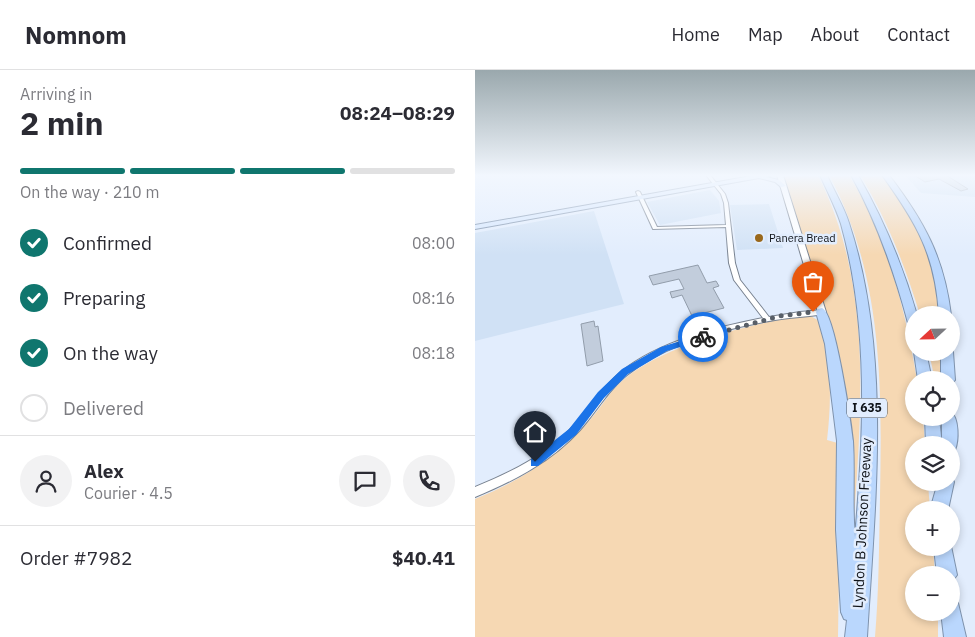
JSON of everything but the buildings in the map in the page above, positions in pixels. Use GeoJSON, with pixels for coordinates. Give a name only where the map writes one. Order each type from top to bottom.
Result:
{"type":"FeatureCollection","features":[{"type":"Feature","properties":{"kind":"highway","name":"Lyndon B Johnson Freeway"},"geometry":{"type":"LineString","coordinates":[[836,201],[851,245],[867,342],[867,471],[855,637]]}},
{"type":"Feature","properties":{"kind":"highway"},"geometry":{"type":"LineString","coordinates":[[868,201],[882,227],[901,276],[909,306]]}},
{"type":"Feature","properties":{"kind":"highway"},"geometry":{"type":"LineString","coordinates":[[905,201],[929,239],[940,272],[944,306]]}},
{"type":"Feature","properties":{"kind":"highway"},"geometry":{"type":"LineString","coordinates":[[822,312],[831,344],[845,441],[845,530],[855,637]]}},
{"type":"Feature","properties":{"kind":"highway"},"geometry":{"type":"LineString","coordinates":[[953,621],[955,637]]}},
{"type":"Feature","properties":{"kind":"main road"},"geometry":{"type":"LineString","coordinates":[[475,221],[598,201]]}},
{"type":"Feature","properties":{"kind":"main road"},"geometry":{"type":"LineString","coordinates":[[475,227],[606,201]]}},
{"type":"Feature","properties":{"kind":"main road"},"geometry":{"type":"LineString","coordinates":[[788,201],[822,312]]}},
{"type":"Feature","properties":{"kind":"street"},"geometry":{"type":"LineString","coordinates":[[642,201],[655,228],[727,226]]}},
{"type":"Feature","properties":{"kind":"street"},"geometry":{"type":"LineString","coordinates":[[725,201],[732,263],[737,280],[767,318]]}},
{"type":"Feature","properties":{"kind":"street"},"geometry":{"type":"LineString","coordinates":[[475,492],[512,478],[546,455],[573,432],[601,395],[638,363],[672,346],[767,318],[792,313],[822,312]]}},
{"type":"Feature","properties":{"kind":"shaded area"},"geometry":{"type":"Polygon","coordinates":[[[719,201],[721,213],[660,225],[647,202],[719,201]]]}},
{"type":"Feature","properties":{"kind":"shaded area"},"geometry":{"type":"Polygon","coordinates":[[[791,201],[829,201],[848,258],[859,344],[860,387],[854,519],[851,518],[849,438],[839,358],[791,201]]]}},
{"type":"Feature","properties":{"kind":"shaded area"},"geometry":{"type":"Polygon","coordinates":[[[842,201],[863,201],[893,274],[905,319],[905,361],[913,361],[915,371],[905,371],[905,426],[924,426],[924,436],[905,436],[905,491],[929,491],[929,501],[905,501],[905,556],[934,556],[934,566],[905,566],[905,621],[938,621],[938,637],[875,637],[879,567],[881,456],[879,373],[869,292],[860,252],[842,201]]]}},
{"type":"Feature","properties":{"kind":"shaded area"},"geometry":{"type":"Polygon","coordinates":[[[875,201],[904,202],[927,244],[940,306],[917,306],[895,243],[875,201]]]}},
{"type":"Feature","properties":{"kind":"shaded area"},"geometry":{"type":"Polygon","coordinates":[[[769,204],[783,248],[737,250],[730,205],[769,204]]]}},
{"type":"Feature","properties":{"kind":"shaded area"},"geometry":{"type":"Polygon","coordinates":[[[594,211],[624,304],[475,341],[475,233],[594,211]]]}},
{"type":"Feature","properties":{"kind":"shaded area"},"geometry":{"type":"Polygon","coordinates":[[[809,315],[821,322],[827,351],[830,410],[827,440],[841,444],[838,637],[475,637],[475,499],[507,485],[552,456],[578,433],[621,382],[644,365],[665,354],[713,336],[764,323],[809,315]]]}},
{"type":"Feature","properties":{"kind":"shaded area"},"geometry":{"type":"Polygon","coordinates":[[[931,361],[944,361],[944,371],[933,371],[931,361]]]}},
{"type":"Feature","properties":{"kind":"way so far"},"geometry":{"type":"LineString","coordinates":[[703,337],[792,313],[813,312]]}},
{"type":"Feature","properties":{"kind":"place","name":"Panera Bread"},"geometry":{"type":"Point","coordinates":[759,238]}},
{"type":"Feature","properties":{"kind":"route"},"geometry":{"type":"LineString","coordinates":[[535,462],[573,432],[601,395],[625,372],[664,349],[703,337]]}}]}
